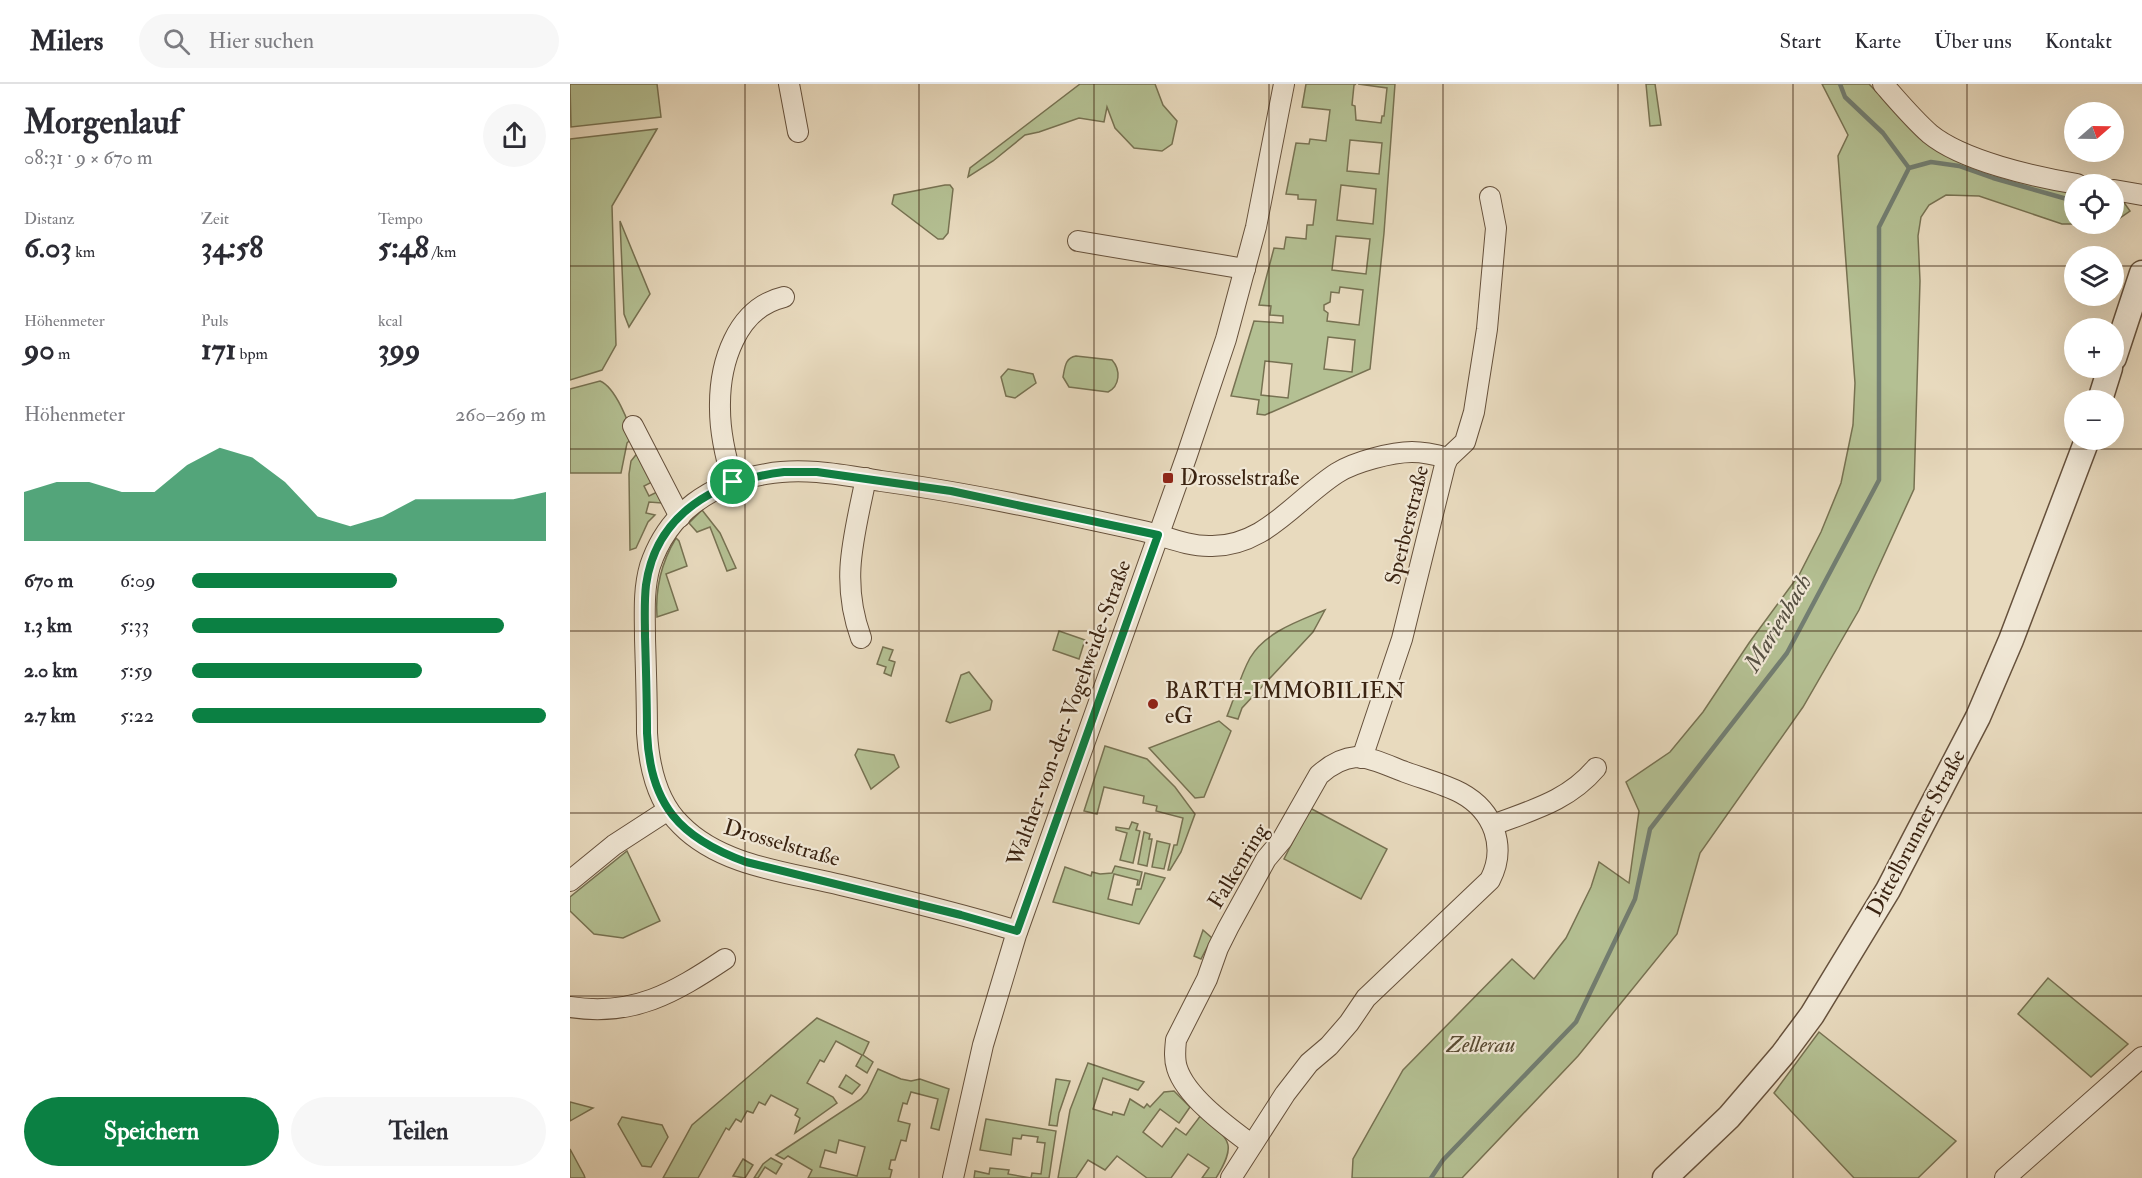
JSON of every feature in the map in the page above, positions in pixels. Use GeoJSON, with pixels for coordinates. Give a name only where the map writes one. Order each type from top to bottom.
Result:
{"type":"FeatureCollection","features":[{"type":"Feature","properties":{"kind":"street"},"geometry":{"type":"LineString","coordinates":[[789,84],[798,132]]}},
{"type":"Feature","properties":{"kind":"street","name":"Walther-von-der-Vogelweide-Straße"},"geometry":{"type":"LineString","coordinates":[[953,1178],[983,1045],[1017,931],[1212,382],[1245,269],[1267,179],[1284,84]]}},
{"type":"Feature","properties":{"kind":"street"},"geometry":{"type":"LineString","coordinates":[[1883,84],[1911,116],[1930,134],[1944,143],[1966,153],[2038,177],[2064,182]]}},
{"type":"Feature","properties":{"kind":"street"},"geometry":{"type":"LineString","coordinates":[[2124,192],[2142,195]]}},
{"type":"Feature","properties":{"kind":"street","name":"Sperberstraße"},"geometry":{"type":"LineString","coordinates":[[1362,758],[1402,639],[1448,458],[1465,442],[1474,412],[1487,329],[1496,228],[1490,197]]}},
{"type":"Feature","properties":{"kind":"street"},"geometry":{"type":"LineString","coordinates":[[1078,241],[1245,269]]}},
{"type":"Feature","properties":{"kind":"street"},"geometry":{"type":"LineString","coordinates":[[2124,328],[2142,273]]}},
{"type":"Feature","properties":{"kind":"street"},"geometry":{"type":"LineString","coordinates":[[733,482],[723,440],[720,409],[726,364],[736,335],[753,312],[769,300],[784,297]]}},
{"type":"Feature","properties":{"kind":"street"},"geometry":{"type":"LineString","coordinates":[[633,426],[680,516]]}},
{"type":"Feature","properties":{"kind":"street","name":"Dittelbrunner Straße"},"geometry":{"type":"LineString","coordinates":[[1665,1178],[1729,1117],[1783,1054],[1812,1015],[1888,890],[1986,698],[2011,640],[2083,450]]}},
{"type":"Feature","properties":{"kind":"street","name":"Drosselstraße"},"geometry":{"type":"LineString","coordinates":[[1017,931],[746,862],[706,845],[680,825],[668,810],[656,784],[648,752],[646,586],[662,537],[680,516],[699,499],[733,482],[766,474],[817,472],[984,497],[1209,546],[1233,544],[1274,525],[1326,480],[1349,467],[1387,456],[1413,452],[1448,458]]}},
{"type":"Feature","properties":{"kind":"street"},"geometry":{"type":"LineString","coordinates":[[861,638],[852,610],[849,582],[850,558],[866,478]]}},
{"type":"Feature","properties":{"kind":"street","name":"Falkenring"},"geometry":{"type":"LineString","coordinates":[[1252,1144],[1223,1123],[1184,1083],[1176,1065],[1176,1040],[1207,979],[1218,948],[1266,859],[1282,840],[1314,784],[1326,769],[1336,763],[1356,757],[1362,758]]}},
{"type":"Feature","properties":{"kind":"street"},"geometry":{"type":"LineString","coordinates":[[1231,1178],[1285,1094],[1306,1067],[1349,1023],[1366,998],[1490,880],[1496,867],[1498,851],[1496,835],[1493,825],[1483,810],[1463,794],[1362,758]]}},
{"type":"Feature","properties":{"kind":"street"},"geometry":{"type":"LineString","coordinates":[[1493,825],[1568,794],[1580,786],[1596,768]]}},
{"type":"Feature","properties":{"kind":"street"},"geometry":{"type":"LineString","coordinates":[[570,881],[614,845],[668,810]]}},
{"type":"Feature","properties":{"kind":"street"},"geometry":{"type":"LineString","coordinates":[[570,1007],[590,1010],[611,1009],[649,1001],[685,985],[725,959]]}},
{"type":"Feature","properties":{"kind":"street"},"geometry":{"type":"LineString","coordinates":[[2005,1178],[2142,1057]]}},
{"type":"Feature","properties":{"kind":"green space"},"geometry":{"type":"Polygon","coordinates":[[[570,84],[657,84],[661,117],[571,127],[570,84]]]}},
{"type":"Feature","properties":{"kind":"green space"},"geometry":{"type":"Polygon","coordinates":[[[1080,84],[1155,84],[1163,105],[1177,121],[1172,144],[1162,151],[1134,148],[1115,128],[1107,107],[1104,122],[1079,118],[1025,135],[993,161],[968,177],[970,168],[1080,84]]]}},
{"type":"Feature","properties":{"kind":"green space"},"geometry":{"type":"Polygon","coordinates":[[[1306,84],[1356,84],[1352,105],[1355,106],[1356,120],[1381,123],[1387,88],[1358,84],[1395,84],[1384,233],[1370,369],[1265,415],[1257,414],[1259,400],[1231,396],[1254,321],[1283,323],[1283,316],[1270,315],[1271,306],[1259,305],[1274,248],[1284,249],[1286,237],[1306,239],[1307,225],[1313,225],[1316,200],[1298,199],[1298,195],[1286,194],[1296,143],[1309,144],[1310,139],[1326,141],[1330,110],[1302,107],[1306,84]],[[1350,140],[1347,171],[1379,174],[1382,143],[1350,140]],[[1341,185],[1337,220],[1373,224],[1376,189],[1341,185]],[[1336,236],[1332,270],[1366,274],[1370,239],[1336,236]],[[1340,287],[1339,293],[1331,292],[1330,302],[1324,305],[1324,310],[1328,313],[1327,321],[1359,325],[1363,290],[1340,287]],[[1328,337],[1324,369],[1352,372],[1355,340],[1328,337]],[[1265,361],[1261,395],[1288,398],[1292,364],[1265,361]]]}},
{"type":"Feature","properties":{"kind":"green space"},"geometry":{"type":"Polygon","coordinates":[[[1646,84],[1655,84],[1661,125],[1650,126],[1646,84]]]}},
{"type":"Feature","properties":{"kind":"green space","name":"Zellerau"},"geometry":{"type":"Polygon","coordinates":[[[1822,84],[1869,84],[1915,131],[2064,188],[2064,224],[1979,196],[1946,195],[1929,205],[1921,217],[1918,236],[1920,281],[1914,489],[1859,610],[1803,707],[1700,853],[1677,934],[1578,1056],[1462,1178],[1352,1178],[1353,1159],[1403,1070],[1512,959],[1534,979],[1566,938],[1591,887],[1599,862],[1629,883],[1639,811],[1626,782],[1670,752],[1703,712],[1749,643],[1799,575],[1821,532],[1841,483],[1853,425],[1855,383],[1838,156],[1848,135],[1822,84]]]}},
{"type":"Feature","properties":{"kind":"green space"},"geometry":{"type":"Polygon","coordinates":[[[657,129],[612,206],[616,345],[602,370],[570,380],[570,139],[657,129]]]}},
{"type":"Feature","properties":{"kind":"green space"},"geometry":{"type":"Polygon","coordinates":[[[950,185],[953,189],[948,233],[943,239],[938,239],[892,204],[894,195],[950,185]]]}},
{"type":"Feature","properties":{"kind":"green space"},"geometry":{"type":"Polygon","coordinates":[[[2124,202],[2130,211],[2124,215],[2124,202]]]}},
{"type":"Feature","properties":{"kind":"green space"},"geometry":{"type":"Polygon","coordinates":[[[620,221],[650,294],[629,327],[624,314],[620,221]]]}},
{"type":"Feature","properties":{"kind":"green space"},"geometry":{"type":"Polygon","coordinates":[[[1076,356],[1112,360],[1118,373],[1115,386],[1108,392],[1069,387],[1063,377],[1064,370],[1068,361],[1076,356]]]}},
{"type":"Feature","properties":{"kind":"green space"},"geometry":{"type":"Polygon","coordinates":[[[1008,369],[1033,374],[1036,383],[1015,398],[1006,396],[1001,377],[1008,369]]]}},
{"type":"Feature","properties":{"kind":"green space"},"geometry":{"type":"Polygon","coordinates":[[[600,381],[611,390],[616,398],[631,431],[632,438],[627,443],[621,473],[570,473],[570,389],[600,381]]]}},
{"type":"Feature","properties":{"kind":"green space"},"geometry":{"type":"Polygon","coordinates":[[[639,451],[654,481],[644,486],[649,496],[659,491],[663,501],[662,503],[649,502],[646,513],[655,515],[648,522],[636,548],[630,550],[629,474],[631,461],[639,451]]]}},
{"type":"Feature","properties":{"kind":"green space"},"geometry":{"type":"Polygon","coordinates":[[[702,510],[720,533],[736,568],[727,571],[710,527],[697,532],[689,523],[702,510]]]}},
{"type":"Feature","properties":{"kind":"green space"},"geometry":{"type":"Polygon","coordinates":[[[676,538],[687,566],[666,574],[678,610],[657,617],[660,576],[666,557],[676,538]]]}},
{"type":"Feature","properties":{"kind":"green space"},"geometry":{"type":"Polygon","coordinates":[[[1325,610],[1313,632],[1242,708],[1238,719],[1227,716],[1243,672],[1256,649],[1283,628],[1325,610]]]}},
{"type":"Feature","properties":{"kind":"green space"},"geometry":{"type":"Polygon","coordinates":[[[1059,631],[1085,640],[1079,659],[1053,650],[1059,631]]]}},
{"type":"Feature","properties":{"kind":"green space"},"geometry":{"type":"Polygon","coordinates":[[[883,647],[893,650],[889,660],[895,662],[891,676],[884,673],[886,667],[877,664],[883,647]]]}},
{"type":"Feature","properties":{"kind":"green space"},"geometry":{"type":"Polygon","coordinates":[[[969,672],[992,701],[990,710],[950,723],[946,721],[961,675],[969,672]]]}},
{"type":"Feature","properties":{"kind":"green space"},"geometry":{"type":"Polygon","coordinates":[[[1219,721],[1231,731],[1204,797],[1195,798],[1149,748],[1219,721]]]}},
{"type":"Feature","properties":{"kind":"green space"},"geometry":{"type":"Polygon","coordinates":[[[1105,746],[1147,759],[1175,787],[1195,814],[1181,852],[1170,870],[1168,870],[1174,845],[1177,845],[1183,818],[1156,811],[1157,806],[1143,803],[1144,796],[1104,787],[1097,814],[1084,811],[1105,746]]]}},
{"type":"Feature","properties":{"kind":"green space"},"geometry":{"type":"Polygon","coordinates":[[[858,749],[894,755],[899,767],[871,789],[855,755],[858,749]]]}},
{"type":"Feature","properties":{"kind":"green space"},"geometry":{"type":"Polygon","coordinates":[[[1310,808],[1387,849],[1361,899],[1284,859],[1310,808]]]}},
{"type":"Feature","properties":{"kind":"green space"},"geometry":{"type":"Polygon","coordinates":[[[1132,822],[1138,824],[1136,830],[1140,831],[1133,863],[1120,860],[1127,833],[1116,830],[1116,827],[1129,829],[1132,822]]]}},
{"type":"Feature","properties":{"kind":"green space"},"geometry":{"type":"Polygon","coordinates":[[[1144,832],[1150,834],[1149,839],[1152,839],[1147,866],[1138,864],[1144,832]]]}},
{"type":"Feature","properties":{"kind":"green space"},"geometry":{"type":"Polygon","coordinates":[[[1157,841],[1170,844],[1164,869],[1152,867],[1157,841]]]}},
{"type":"Feature","properties":{"kind":"green space"},"geometry":{"type":"Polygon","coordinates":[[[627,851],[660,921],[623,938],[594,934],[570,911],[570,897],[627,851]]]}},
{"type":"Feature","properties":{"kind":"green space"},"geometry":{"type":"Polygon","coordinates":[[[1115,866],[1142,872],[1139,885],[1137,885],[1138,880],[1114,874],[1108,899],[1132,905],[1136,889],[1141,889],[1145,873],[1165,878],[1139,924],[1053,902],[1065,867],[1091,876],[1092,872],[1112,873],[1115,866]]]}},
{"type":"Feature","properties":{"kind":"green space"},"geometry":{"type":"Polygon","coordinates":[[[1203,930],[1212,938],[1201,959],[1194,956],[1203,930]]]}},
{"type":"Feature","properties":{"kind":"green space"},"geometry":{"type":"Polygon","coordinates":[[[2048,978],[2128,1044],[2091,1077],[2018,1014],[2048,978]]]}},
{"type":"Feature","properties":{"kind":"green space"},"geometry":{"type":"Polygon","coordinates":[[[817,1018],[869,1042],[863,1055],[873,1062],[867,1073],[856,1066],[862,1055],[836,1041],[824,1062],[820,1060],[807,1083],[833,1097],[837,1103],[795,1133],[800,1118],[795,1115],[798,1109],[771,1095],[765,1105],[759,1102],[753,1113],[747,1111],[741,1122],[736,1119],[729,1130],[726,1128],[698,1178],[663,1178],[692,1125],[817,1018]]]}},
{"type":"Feature","properties":{"kind":"green space"},"geometry":{"type":"Polygon","coordinates":[[[1819,1032],[1956,1141],[1918,1178],[1854,1178],[1774,1093],[1819,1032]]]}},
{"type":"Feature","properties":{"kind":"green space"},"geometry":{"type":"Polygon","coordinates":[[[1088,1063],[1144,1082],[1138,1090],[1103,1078],[1093,1109],[1112,1115],[1113,1112],[1124,1115],[1130,1099],[1144,1108],[1147,1104],[1150,1107],[1164,1092],[1174,1091],[1190,1107],[1179,1123],[1160,1109],[1143,1132],[1162,1147],[1176,1128],[1186,1135],[1201,1115],[1211,1123],[1224,1136],[1228,1149],[1223,1166],[1216,1178],[1202,1178],[1209,1168],[1188,1154],[1171,1178],[1147,1178],[1117,1156],[1105,1170],[1088,1160],[1076,1178],[1058,1178],[1070,1110],[1088,1063]]]}},
{"type":"Feature","properties":{"kind":"green space"},"geometry":{"type":"Polygon","coordinates":[[[878,1069],[901,1079],[911,1081],[920,1079],[949,1089],[939,1130],[931,1128],[938,1099],[911,1092],[907,1104],[903,1103],[898,1121],[910,1124],[906,1141],[901,1140],[895,1160],[891,1160],[890,1178],[808,1178],[812,1170],[788,1156],[784,1159],[776,1155],[861,1099],[878,1069]],[[839,1140],[836,1153],[825,1150],[820,1167],[857,1176],[865,1147],[839,1140]]]}},
{"type":"Feature","properties":{"kind":"green space"},"geometry":{"type":"Polygon","coordinates":[[[846,1075],[860,1085],[852,1094],[839,1087],[846,1075]]]}},
{"type":"Feature","properties":{"kind":"green space"},"geometry":{"type":"Polygon","coordinates":[[[1056,1079],[1070,1081],[1057,1126],[1049,1125],[1056,1079]]]}},
{"type":"Feature","properties":{"kind":"green space"},"geometry":{"type":"Polygon","coordinates":[[[570,1102],[593,1108],[570,1121],[570,1102]]]}},
{"type":"Feature","properties":{"kind":"green space"},"geometry":{"type":"Polygon","coordinates":[[[622,1117],[662,1125],[668,1137],[651,1167],[642,1166],[618,1124],[622,1117]]]}},
{"type":"Feature","properties":{"kind":"green space"},"geometry":{"type":"Polygon","coordinates":[[[986,1119],[1056,1131],[1049,1178],[1031,1178],[1032,1173],[1041,1174],[1045,1143],[1037,1142],[1038,1137],[1022,1135],[1021,1139],[1013,1138],[1011,1155],[980,1150],[986,1119]]]}},
{"type":"Feature","properties":{"kind":"green space"},"geometry":{"type":"Polygon","coordinates":[[[570,1149],[584,1175],[585,1178],[570,1178],[570,1149]]]}},
{"type":"Feature","properties":{"kind":"green space"},"geometry":{"type":"Polygon","coordinates":[[[771,1158],[782,1164],[776,1174],[765,1167],[758,1178],[754,1178],[763,1164],[771,1158]]]}},
{"type":"Feature","properties":{"kind":"green space"},"geometry":{"type":"Polygon","coordinates":[[[743,1159],[753,1165],[745,1178],[733,1176],[743,1159]]]}},
{"type":"Feature","properties":{"kind":"green space"},"geometry":{"type":"Polygon","coordinates":[[[990,1168],[1009,1170],[1008,1174],[1031,1178],[974,1178],[975,1171],[989,1174],[990,1168]]]}},
{"type":"Feature","properties":{"kind":"waterway"},"geometry":{"type":"LineString","coordinates":[[1840,84],[1845,97],[1883,133],[1909,168]]}},
{"type":"Feature","properties":{"kind":"waterway","name":"Marienbach"},"geometry":{"type":"LineString","coordinates":[[1431,1178],[1443,1160],[1576,1022],[1635,899],[1650,829],[1787,653],[1879,480],[1879,227],[1909,168],[1931,162],[1959,166],[2064,198]]}},
{"type":"Feature","properties":{"kind":"place","name":"Drosselstraße"},"geometry":{"type":"Point","coordinates":[1168,478]}},
{"type":"Feature","properties":{"kind":"place","name":"BARTH-IMMOBILIEN eG"},"geometry":{"type":"Point","coordinates":[1153,704]}},
{"type":"Feature","properties":{"kind":"route"},"geometry":{"type":"LineString","coordinates":[[817,472],[951,491],[1158,535],[1017,931],[746,862],[706,845],[692,836],[668,810],[656,784],[648,752],[646,586],[656,550],[671,525],[699,499],[733,482],[766,474],[817,472]]}}]}
